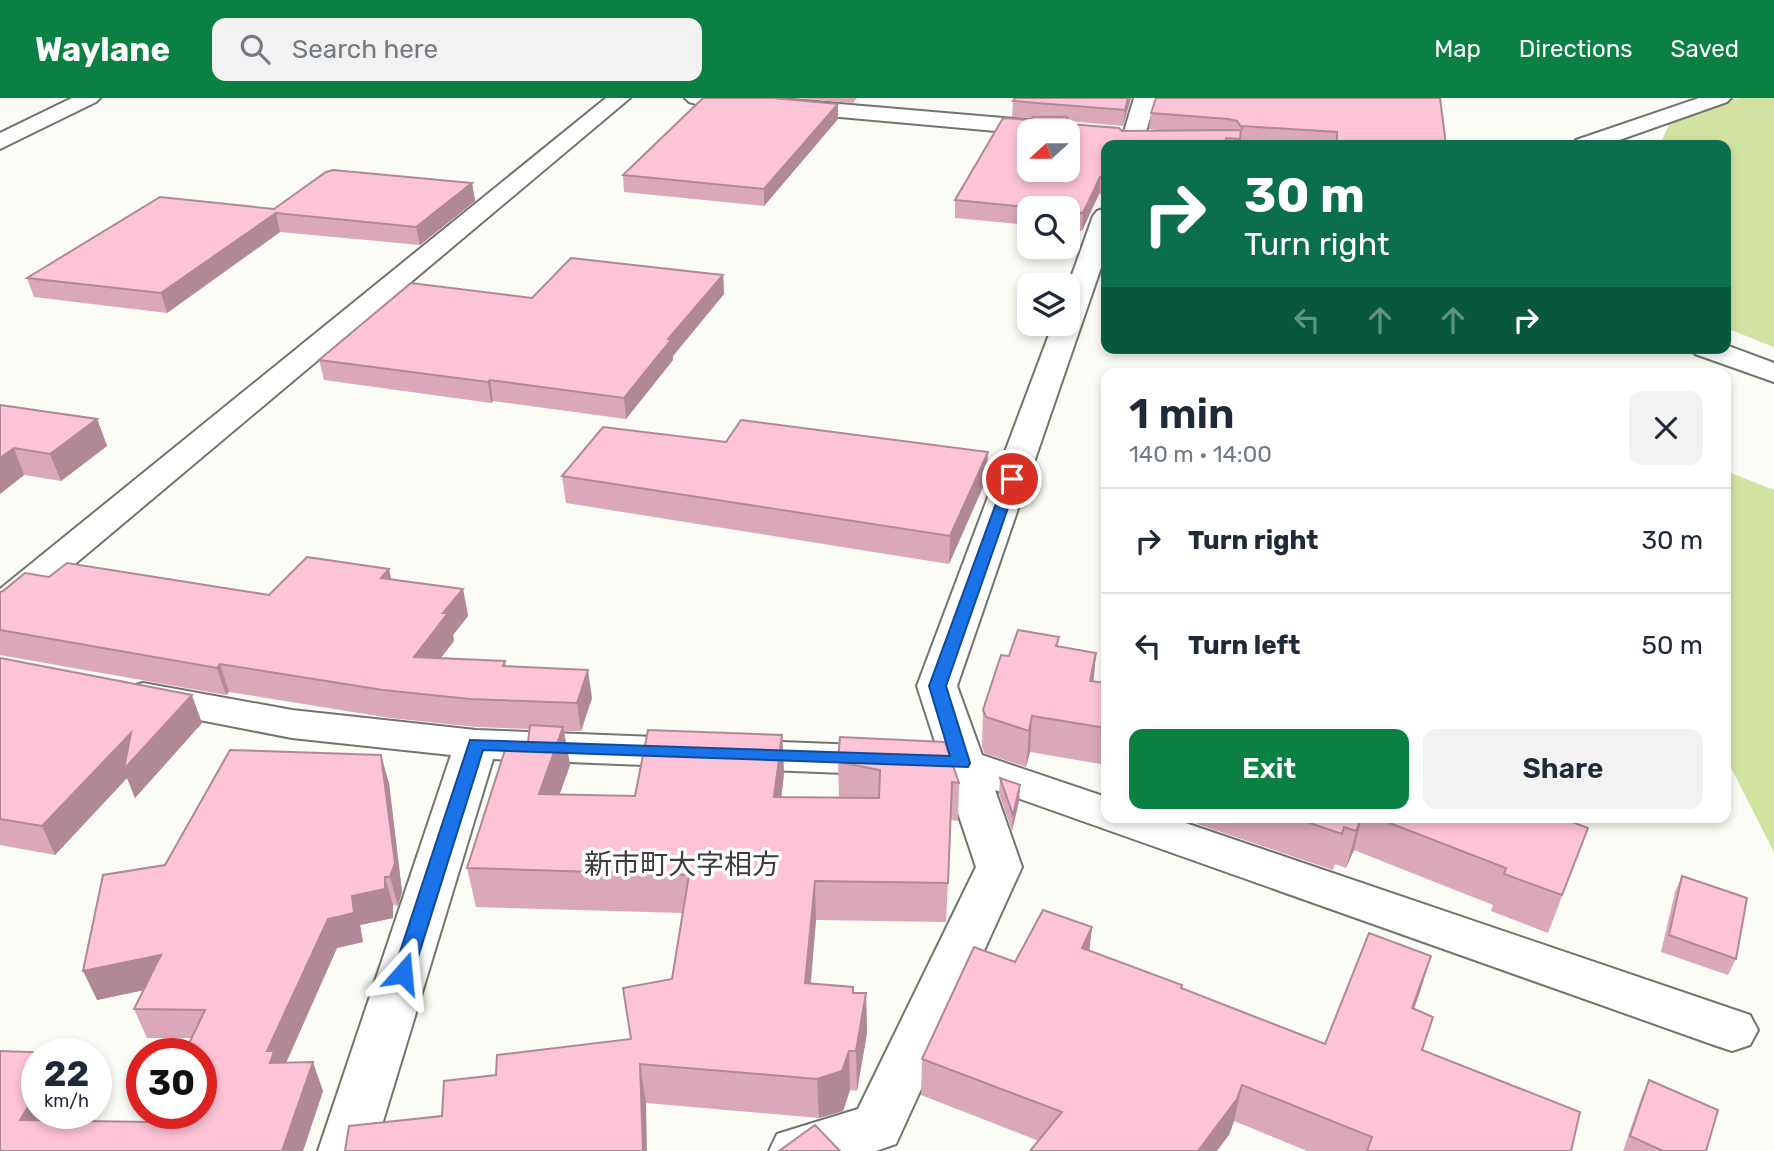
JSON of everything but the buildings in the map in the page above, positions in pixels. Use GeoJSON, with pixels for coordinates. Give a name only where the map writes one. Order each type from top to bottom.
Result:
{"type":"FeatureCollection","features":[{"type":"Feature","properties":{"kind":"street"},"geometry":{"type":"LineString","coordinates":[[0,142],[89,98]]}},
{"type":"Feature","properties":{"kind":"street"},"geometry":{"type":"LineString","coordinates":[[0,608],[619,98]]}},
{"type":"Feature","properties":{"kind":"street"},"geometry":{"type":"LineString","coordinates":[[695,98],[1017,127]]}},
{"type":"Feature","properties":{"kind":"street"},"geometry":{"type":"LineString","coordinates":[[1133,140],[1145,98]]}},
{"type":"Feature","properties":{"kind":"street"},"geometry":{"type":"LineString","coordinates":[[1598,140],[1720,98]]}},
{"type":"Feature","properties":{"kind":"street"},"geometry":{"type":"LineString","coordinates":[[1107,135],[1129,140]]}},
{"type":"Feature","properties":{"kind":"street"},"geometry":{"type":"LineString","coordinates":[[1147,140],[1161,139]]}},
{"type":"Feature","properties":{"kind":"street"},"geometry":{"type":"LineString","coordinates":[[1080,287],[1101,230]]}},
{"type":"Feature","properties":{"kind":"street"},"geometry":{"type":"LineString","coordinates":[[797,1151],[877,1127],[999,867],[961,763],[937,686],[1062,336]]}},
{"type":"Feature","properties":{"kind":"street"},"geometry":{"type":"LineString","coordinates":[[1722,354],[1774,373]]}},
{"type":"Feature","properties":{"kind":"street"},"geometry":{"type":"LineString","coordinates":[[106,689],[292,724],[476,744],[961,763],[1101,811]]}},
{"type":"Feature","properties":{"kind":"street"},"geometry":{"type":"LineString","coordinates":[[346,1151],[476,744]]}},
{"type":"Feature","properties":{"kind":"street"},"geometry":{"type":"LineString","coordinates":[[1136,823],[1732,1030]]}},
{"type":"Feature","properties":{"kind":"green space"},"geometry":{"type":"Polygon","coordinates":[[[1741,98],[1774,98],[1774,347],[1731,330],[1731,140],[1662,140],[1677,106],[1741,98]]]}},
{"type":"Feature","properties":{"kind":"green space"},"geometry":{"type":"Polygon","coordinates":[[[1731,473],[1774,490],[1774,852],[1731,768],[1731,473]]]}},
{"type":"Feature","properties":{"kind":"district","name":"新市町大字相方"},"geometry":{"type":"Point","coordinates":[682,864]}},
{"type":"Feature","properties":{"kind":"route"},"geometry":{"type":"LineString","coordinates":[[403,973],[476,744],[961,763],[937,686],[1012,479]]}}]}
